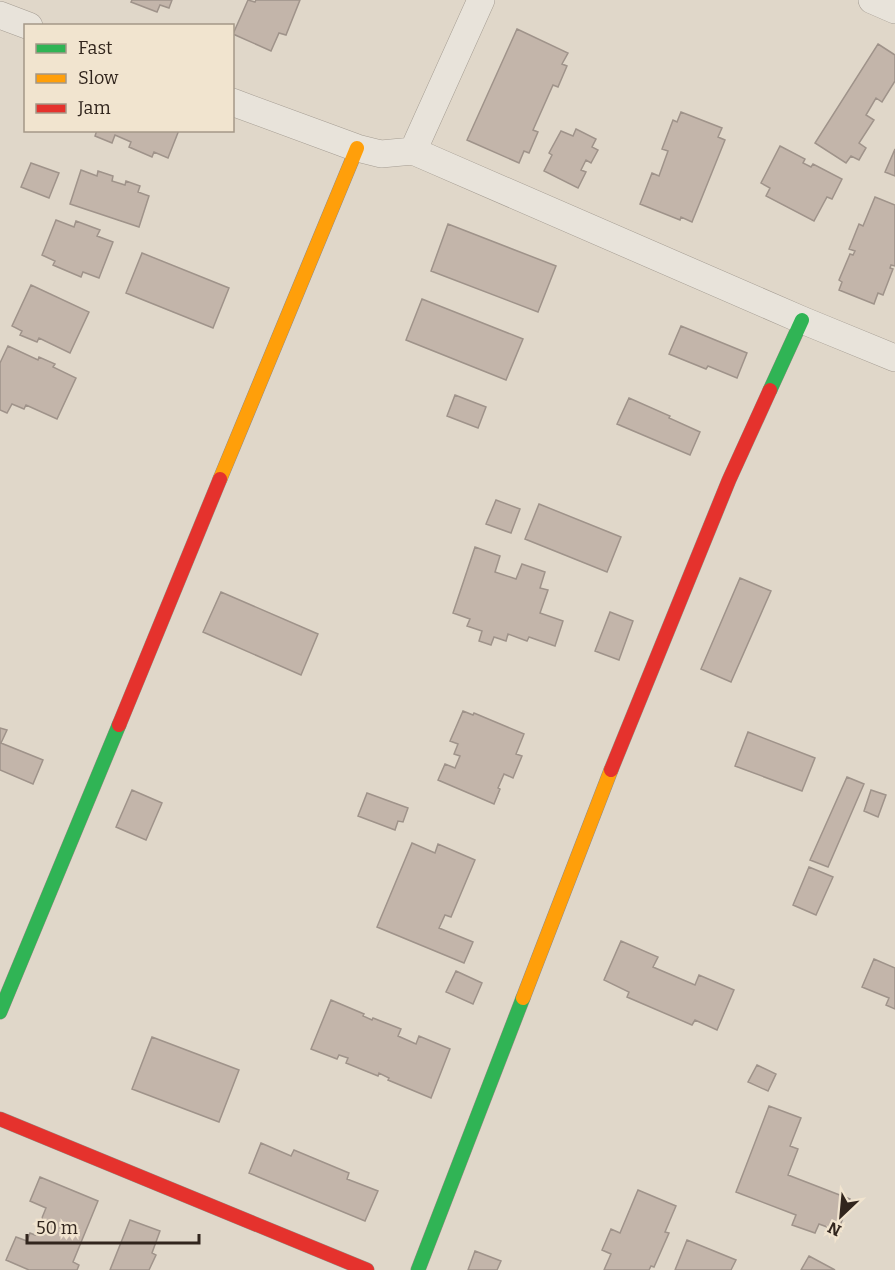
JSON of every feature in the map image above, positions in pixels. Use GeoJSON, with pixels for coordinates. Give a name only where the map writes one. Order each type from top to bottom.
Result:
{"type":"FeatureCollection","features":[{"type":"Feature","properties":{"kind":"street"},"geometry":{"type":"LineString","coordinates":[[413,151],[481,0]]}},
{"type":"Feature","properties":{"kind":"street"},"geometry":{"type":"LineString","coordinates":[[872,0],[895,10]]}},
{"type":"Feature","properties":{"kind":"street"},"geometry":{"type":"LineString","coordinates":[[0,15],[24,24]]}},
{"type":"Feature","properties":{"kind":"street"},"geometry":{"type":"LineString","coordinates":[[234,103],[357,148],[381,154],[413,151],[895,358]]}},
{"type":"Feature","properties":{"kind":"street"},"geometry":{"type":"LineString","coordinates":[[0,1012],[357,148]]}},
{"type":"Feature","properties":{"kind":"street"},"geometry":{"type":"LineString","coordinates":[[418,1270],[599,800],[729,480],[802,320]]}},
{"type":"Feature","properties":{"kind":"street"},"geometry":{"type":"LineString","coordinates":[[0,1119],[367,1270]]}},
{"type":"Feature","properties":{"kind":"building"},"geometry":{"type":"Polygon","coordinates":[[[132,0],[172,0],[169,8],[160,5],[157,12],[131,2],[132,0]]]}},
{"type":"Feature","properties":{"kind":"building"},"geometry":{"type":"Polygon","coordinates":[[[248,0],[255,2],[256,0],[300,0],[286,35],[279,33],[271,51],[234,34],[248,0]]]}},
{"type":"Feature","properties":{"kind":"building"},"geometry":{"type":"Polygon","coordinates":[[[517,29],[568,53],[562,64],[567,66],[558,87],[553,85],[533,130],[538,132],[529,153],[524,151],[519,163],[467,140],[517,29]]]}},
{"type":"Feature","properties":{"kind":"building"},"geometry":{"type":"Polygon","coordinates":[[[878,44],[895,55],[895,81],[882,102],[876,98],[866,115],[874,120],[859,143],[866,148],[859,160],[851,156],[846,163],[815,143],[878,44]]]}},
{"type":"Feature","properties":{"kind":"building"},"geometry":{"type":"Polygon","coordinates":[[[681,112],[722,128],[718,137],[725,140],[692,222],[681,217],[680,220],[640,204],[652,173],[659,176],[668,151],[662,149],[673,120],[677,122],[681,112]]]}},
{"type":"Feature","properties":{"kind":"building"},"geometry":{"type":"Polygon","coordinates":[[[576,129],[596,139],[592,147],[598,150],[591,163],[586,160],[581,170],[586,172],[578,188],[544,171],[552,155],[549,153],[561,131],[573,136],[576,129]]]}},
{"type":"Feature","properties":{"kind":"building"},"geometry":{"type":"Polygon","coordinates":[[[96,132],[178,132],[168,158],[154,152],[152,157],[129,147],[131,142],[115,135],[112,143],[95,136],[96,132]]]}},
{"type":"Feature","properties":{"kind":"building"},"geometry":{"type":"Polygon","coordinates":[[[780,146],[805,159],[803,163],[811,167],[813,164],[842,179],[832,199],[827,197],[814,221],[766,196],[770,188],[761,183],[780,146]]]}},
{"type":"Feature","properties":{"kind":"building"},"geometry":{"type":"Polygon","coordinates":[[[895,149],[895,176],[885,172],[895,149]]]}},
{"type":"Feature","properties":{"kind":"building"},"geometry":{"type":"Polygon","coordinates":[[[31,163],[59,173],[49,198],[21,187],[31,163]]]}},
{"type":"Feature","properties":{"kind":"building"},"geometry":{"type":"Polygon","coordinates":[[[81,170],[97,176],[98,171],[113,176],[112,181],[125,185],[126,181],[140,186],[138,192],[149,196],[139,227],[70,204],[81,170]]]}},
{"type":"Feature","properties":{"kind":"building"},"geometry":{"type":"Polygon","coordinates":[[[875,197],[895,205],[895,266],[891,265],[890,268],[893,269],[883,295],[878,293],[874,304],[839,290],[842,282],[839,280],[850,254],[853,255],[855,251],[849,249],[859,224],[863,226],[875,197]]]}},
{"type":"Feature","properties":{"kind":"building"},"geometry":{"type":"Polygon","coordinates":[[[56,220],[74,227],[76,221],[100,230],[97,236],[113,242],[99,278],[83,272],[81,277],[53,265],[55,261],[42,255],[56,220]]]}},
{"type":"Feature","properties":{"kind":"building"},"geometry":{"type":"Polygon","coordinates":[[[448,224],[556,266],[538,312],[431,271],[448,224]]]}},
{"type":"Feature","properties":{"kind":"building"},"geometry":{"type":"Polygon","coordinates":[[[142,253],[229,288],[213,328],[126,293],[142,253]]]}},
{"type":"Feature","properties":{"kind":"building"},"geometry":{"type":"Polygon","coordinates":[[[31,285],[89,312],[70,353],[39,338],[37,342],[20,335],[22,331],[12,326],[31,285]]]}},
{"type":"Feature","properties":{"kind":"building"},"geometry":{"type":"Polygon","coordinates":[[[422,299],[523,339],[506,380],[406,340],[422,299]]]}},
{"type":"Feature","properties":{"kind":"building"},"geometry":{"type":"Polygon","coordinates":[[[681,326],[747,353],[737,378],[708,366],[706,369],[669,354],[681,326]]]}},
{"type":"Feature","properties":{"kind":"building"},"geometry":{"type":"Polygon","coordinates":[[[8,346],[38,360],[39,357],[55,364],[53,367],[76,378],[57,419],[26,405],[24,409],[12,404],[7,413],[0,410],[0,363],[8,346]]]}},
{"type":"Feature","properties":{"kind":"building"},"geometry":{"type":"Polygon","coordinates":[[[455,395],[486,407],[478,428],[447,416],[455,395]]]}},
{"type":"Feature","properties":{"kind":"building"},"geometry":{"type":"Polygon","coordinates":[[[629,398],[700,432],[690,455],[617,424],[629,398]]]}},
{"type":"Feature","properties":{"kind":"building"},"geometry":{"type":"Polygon","coordinates":[[[496,500],[520,509],[511,533],[486,524],[496,500]]]}},
{"type":"Feature","properties":{"kind":"building"},"geometry":{"type":"Polygon","coordinates":[[[539,504],[621,537],[607,572],[525,539],[539,504]]]}},
{"type":"Feature","properties":{"kind":"building"},"geometry":{"type":"Polygon","coordinates":[[[475,547],[500,556],[495,572],[516,579],[522,564],[545,572],[540,588],[548,590],[540,613],[563,621],[555,646],[529,637],[527,641],[508,634],[506,641],[494,637],[491,645],[479,641],[482,631],[467,626],[470,619],[453,613],[475,547]]]}},
{"type":"Feature","properties":{"kind":"building"},"geometry":{"type":"Polygon","coordinates":[[[740,578],[771,591],[731,682],[701,669],[740,578]]]}},
{"type":"Feature","properties":{"kind":"building"},"geometry":{"type":"Polygon","coordinates":[[[221,592],[318,634],[301,675],[203,632],[221,592]]]}},
{"type":"Feature","properties":{"kind":"building"},"geometry":{"type":"Polygon","coordinates":[[[610,612],[633,621],[619,660],[595,651],[610,612]]]}},
{"type":"Feature","properties":{"kind":"building"},"geometry":{"type":"Polygon","coordinates":[[[463,711],[473,715],[474,713],[524,734],[516,754],[522,756],[513,778],[504,774],[494,804],[438,780],[445,764],[455,768],[460,756],[454,754],[458,744],[450,741],[463,711]]]}},
{"type":"Feature","properties":{"kind":"building"},"geometry":{"type":"Polygon","coordinates":[[[0,728],[7,730],[1,743],[43,760],[33,784],[0,770],[0,728]]]}},
{"type":"Feature","properties":{"kind":"building"},"geometry":{"type":"Polygon","coordinates":[[[748,732],[815,758],[802,791],[735,766],[748,732]]]}},
{"type":"Feature","properties":{"kind":"building"},"geometry":{"type":"Polygon","coordinates":[[[847,777],[864,784],[828,867],[810,860],[847,777]]]}},
{"type":"Feature","properties":{"kind":"building"},"geometry":{"type":"Polygon","coordinates":[[[132,790],[162,803],[146,840],[116,827],[132,790]]]}},
{"type":"Feature","properties":{"kind":"building"},"geometry":{"type":"Polygon","coordinates":[[[871,790],[886,795],[878,817],[864,811],[871,790]]]}},
{"type":"Feature","properties":{"kind":"building"},"geometry":{"type":"Polygon","coordinates":[[[367,793],[408,808],[403,822],[398,821],[395,830],[358,816],[367,793]]]}},
{"type":"Feature","properties":{"kind":"building"},"geometry":{"type":"Polygon","coordinates":[[[412,843],[435,853],[438,844],[475,860],[451,917],[445,915],[439,928],[473,942],[464,963],[377,927],[412,843]]]}},
{"type":"Feature","properties":{"kind":"building"},"geometry":{"type":"Polygon","coordinates":[[[809,867],[833,877],[816,915],[793,905],[809,867]]]}},
{"type":"Feature","properties":{"kind":"building"},"geometry":{"type":"Polygon","coordinates":[[[621,941],[658,957],[653,967],[695,985],[699,975],[734,990],[717,1030],[695,1020],[692,1025],[627,997],[629,992],[604,980],[621,941]]]}},
{"type":"Feature","properties":{"kind":"building"},"geometry":{"type":"Polygon","coordinates":[[[874,959],[895,968],[895,1009],[886,1005],[889,998],[862,987],[874,959]]]}},
{"type":"Feature","properties":{"kind":"building"},"geometry":{"type":"Polygon","coordinates":[[[456,971],[482,983],[473,1004],[446,992],[456,971]]]}},
{"type":"Feature","properties":{"kind":"building"},"geometry":{"type":"Polygon","coordinates":[[[331,1000],[364,1014],[363,1016],[372,1020],[373,1018],[401,1029],[398,1036],[416,1044],[419,1036],[450,1049],[431,1098],[388,1080],[389,1078],[379,1073],[378,1076],[346,1063],[348,1058],[339,1055],[337,1059],[311,1049],[331,1000]]]}},
{"type":"Feature","properties":{"kind":"building"},"geometry":{"type":"Polygon","coordinates":[[[152,1037],[239,1070],[219,1122],[132,1089],[152,1037]]]}},
{"type":"Feature","properties":{"kind":"building"},"geometry":{"type":"Polygon","coordinates":[[[757,1065],[776,1074],[768,1091],[748,1082],[757,1065]]]}},
{"type":"Feature","properties":{"kind":"building"},"geometry":{"type":"Polygon","coordinates":[[[769,1106],[801,1118],[790,1146],[798,1149],[788,1175],[850,1199],[838,1231],[819,1224],[815,1233],[792,1225],[796,1215],[736,1192],[769,1106]]]}},
{"type":"Feature","properties":{"kind":"building"},"geometry":{"type":"Polygon","coordinates":[[[261,1143],[291,1156],[294,1150],[349,1173],[347,1179],[378,1191],[365,1221],[249,1173],[261,1143]]]}},
{"type":"Feature","properties":{"kind":"building"},"geometry":{"type":"Polygon","coordinates":[[[40,1177],[98,1201],[73,1262],[79,1265],[77,1270],[29,1270],[6,1260],[16,1237],[27,1241],[30,1233],[35,1235],[46,1208],[30,1201],[40,1177]]]}},
{"type":"Feature","properties":{"kind":"building"},"geometry":{"type":"Polygon","coordinates":[[[638,1190],[676,1206],[665,1232],[669,1233],[654,1267],[651,1266],[649,1270],[604,1270],[611,1254],[602,1250],[611,1229],[620,1233],[638,1190]]]}},
{"type":"Feature","properties":{"kind":"building"},"geometry":{"type":"Polygon","coordinates":[[[130,1220],[160,1231],[152,1253],[156,1255],[149,1270],[110,1270],[130,1220]]]}},
{"type":"Feature","properties":{"kind":"building"},"geometry":{"type":"Polygon","coordinates":[[[687,1240],[736,1260],[731,1270],[675,1270],[687,1240]]]}},
{"type":"Feature","properties":{"kind":"building"},"geometry":{"type":"Polygon","coordinates":[[[475,1251],[501,1261],[497,1270],[468,1270],[475,1251]]]}},
{"type":"Feature","properties":{"kind":"building"},"geometry":{"type":"Polygon","coordinates":[[[809,1256],[835,1270],[801,1270],[809,1256]]]}},
{"type":"Feature","properties":{"kind":"traffic: fast"},"geometry":{"type":"LineString","coordinates":[[770,390],[802,320]]}},
{"type":"Feature","properties":{"kind":"traffic: fast"},"geometry":{"type":"LineString","coordinates":[[0,1012],[119,725]]}},
{"type":"Feature","properties":{"kind":"traffic: fast"},"geometry":{"type":"LineString","coordinates":[[418,1270],[523,998]]}},
{"type":"Feature","properties":{"kind":"traffic: slow"},"geometry":{"type":"LineString","coordinates":[[220,479],[357,148]]}},
{"type":"Feature","properties":{"kind":"traffic: slow"},"geometry":{"type":"LineString","coordinates":[[523,998],[611,770]]}},
{"type":"Feature","properties":{"kind":"traffic: jam"},"geometry":{"type":"LineString","coordinates":[[611,770],[729,480],[770,390]]}},
{"type":"Feature","properties":{"kind":"traffic: jam"},"geometry":{"type":"LineString","coordinates":[[119,725],[220,479]]}},
{"type":"Feature","properties":{"kind":"traffic: jam"},"geometry":{"type":"LineString","coordinates":[[0,1119],[367,1270]]}}]}
